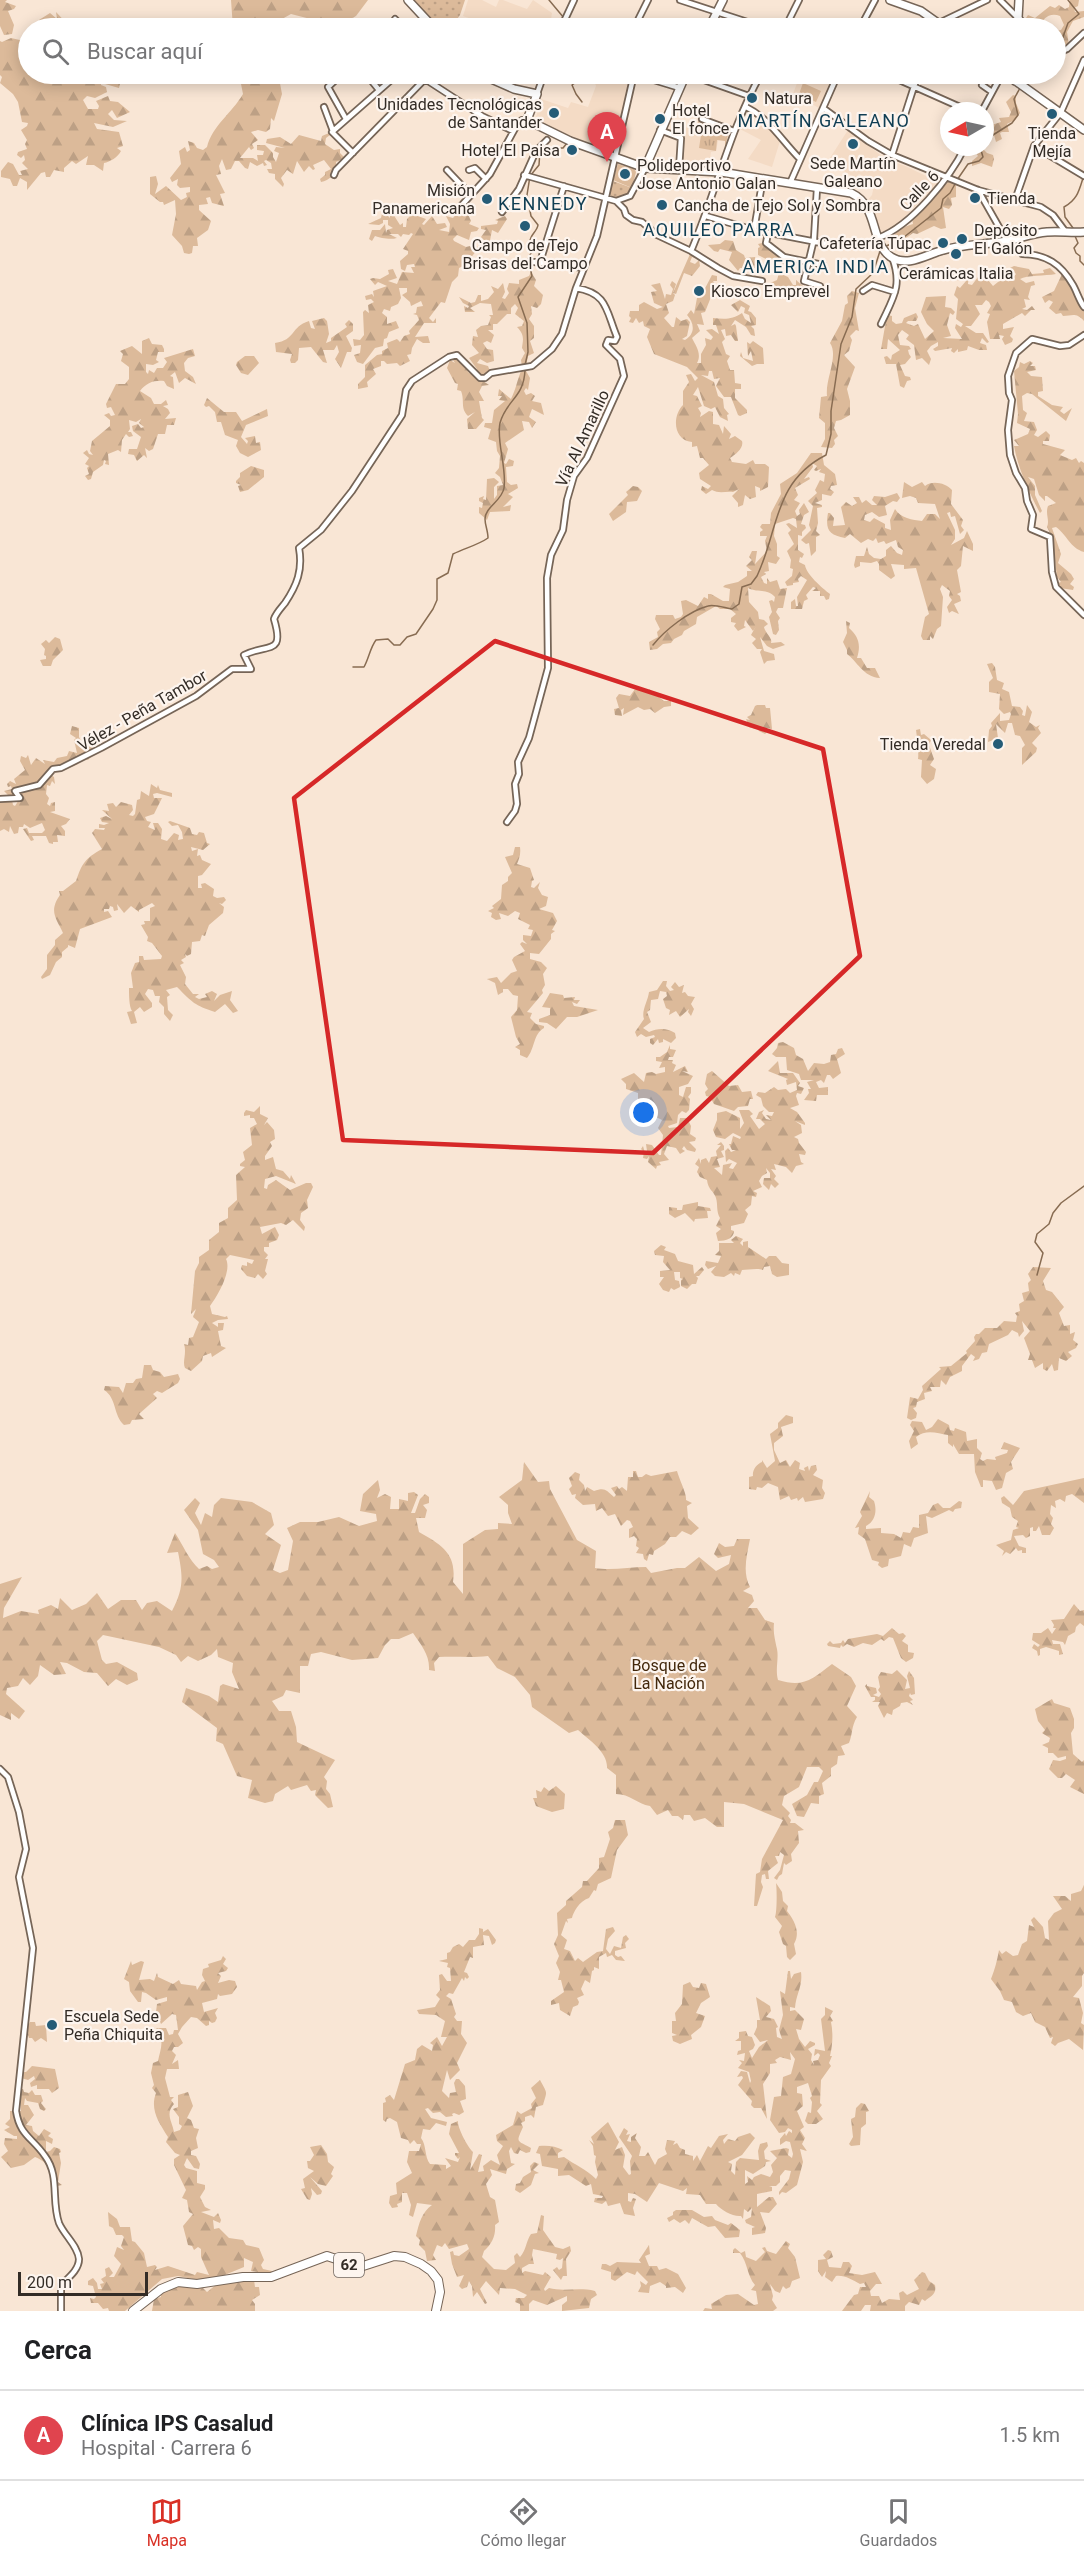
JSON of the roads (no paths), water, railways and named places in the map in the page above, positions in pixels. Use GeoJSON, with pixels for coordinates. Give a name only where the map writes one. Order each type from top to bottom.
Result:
{"type":"FeatureCollection","features":[{"type":"Feature","properties":{"kind":"main road"},"geometry":{"type":"LineString","coordinates":[[408,0],[425,18]]}},
{"type":"Feature","properties":{"kind":"main road"},"geometry":{"type":"LineString","coordinates":[[714,18],[723,0]]}},
{"type":"Feature","properties":{"kind":"main road"},"geometry":{"type":"LineString","coordinates":[[890,0],[921,11],[929,18]]}},
{"type":"Feature","properties":{"kind":"main road"},"geometry":{"type":"LineString","coordinates":[[1018,18],[1019,0]]}},
{"type":"Feature","properties":{"kind":"main road"},"geometry":{"type":"LineString","coordinates":[[503,84],[537,94],[527,120],[616,159],[645,168],[721,172],[846,191],[862,199],[868,208],[879,240],[890,255],[911,261],[957,246],[1007,241],[1044,232],[1080,232],[1084,240]]}},
{"type":"Feature","properties":{"kind":"main road"},"geometry":{"type":"LineString","coordinates":[[645,168],[682,84]]}},
{"type":"Feature","properties":{"kind":"main road"},"geometry":{"type":"LineString","coordinates":[[1019,84],[1082,128]]}},
{"type":"Feature","properties":{"kind":"main road","name":"62"},"geometry":{"type":"LineString","coordinates":[[133,2311],[170,2284],[271,2277],[327,2256],[360,2267],[394,2256],[405,2257],[423,2265],[438,2280],[440,2292],[436,2311]]}},
{"type":"Feature","properties":{"kind":"street"},"geometry":{"type":"LineString","coordinates":[[566,18],[574,0]]}},
{"type":"Feature","properties":{"kind":"street"},"geometry":{"type":"LineString","coordinates":[[639,18],[648,0]]}},
{"type":"Feature","properties":{"kind":"street"},"geometry":{"type":"LineString","coordinates":[[680,0],[733,18]]}},
{"type":"Feature","properties":{"kind":"street"},"geometry":{"type":"LineString","coordinates":[[790,18],[799,0]]}},
{"type":"Feature","properties":{"kind":"street"},"geometry":{"type":"LineString","coordinates":[[865,18],[874,0]]}},
{"type":"Feature","properties":{"kind":"street"},"geometry":{"type":"LineString","coordinates":[[956,18],[987,0]]}},
{"type":"Feature","properties":{"kind":"street"},"geometry":{"type":"LineString","coordinates":[[1000,0],[1018,18]]}},
{"type":"Feature","properties":{"kind":"street"},"geometry":{"type":"LineString","coordinates":[[1066,48],[1084,33]]}},
{"type":"Feature","properties":{"kind":"street"},"geometry":{"type":"LineString","coordinates":[[1015,200],[1034,146],[1061,112],[1084,60]]}},
{"type":"Feature","properties":{"kind":"street"},"geometry":{"type":"LineString","coordinates":[[330,84],[328,87],[346,119]]}},
{"type":"Feature","properties":{"kind":"street"},"geometry":{"type":"LineString","coordinates":[[374,84],[379,90]]}},
{"type":"Feature","properties":{"kind":"street"},"geometry":{"type":"LineString","coordinates":[[332,131],[386,84]]}},
{"type":"Feature","properties":{"kind":"street"},"geometry":{"type":"LineString","coordinates":[[334,175],[420,84]]}},
{"type":"Feature","properties":{"kind":"street"},"geometry":{"type":"LineString","coordinates":[[433,84],[482,116],[513,131]]}},
{"type":"Feature","properties":{"kind":"street"},"geometry":{"type":"LineString","coordinates":[[537,94],[540,84]]}},
{"type":"Feature","properties":{"kind":"street"},"geometry":{"type":"LineString","coordinates":[[576,288],[597,236],[632,84]]}},
{"type":"Feature","properties":{"kind":"street"},"geometry":{"type":"LineString","coordinates":[[669,84],[680,87]]}},
{"type":"Feature","properties":{"kind":"street"},"geometry":{"type":"LineString","coordinates":[[715,84],[749,96]]}},
{"type":"Feature","properties":{"kind":"street"},"geometry":{"type":"LineString","coordinates":[[691,251],[706,216],[734,131],[756,84]]}},
{"type":"Feature","properties":{"kind":"street"},"geometry":{"type":"LineString","coordinates":[[790,183],[834,84]]}},
{"type":"Feature","properties":{"kind":"street"},"geometry":{"type":"LineString","coordinates":[[910,84],[950,102]]}},
{"type":"Feature","properties":{"kind":"street"},"geometry":{"type":"LineString","coordinates":[[987,102],[997,84]]}},
{"type":"Feature","properties":{"kind":"street"},"geometry":{"type":"LineString","coordinates":[[982,85],[992,92]]}},
{"type":"Feature","properties":{"kind":"street"},"geometry":{"type":"LineString","coordinates":[[892,155],[915,86]]}},
{"type":"Feature","properties":{"kind":"street"},"geometry":{"type":"LineString","coordinates":[[324,107],[332,131],[353,153]]}},
{"type":"Feature","properties":{"kind":"street"},"geometry":{"type":"LineString","coordinates":[[746,107],[766,119],[782,142],[800,159]]}},
{"type":"Feature","properties":{"kind":"street"},"geometry":{"type":"LineString","coordinates":[[823,108],[868,141],[892,155],[978,190],[1041,207],[1053,215],[1067,232]]}},
{"type":"Feature","properties":{"kind":"street"},"geometry":{"type":"LineString","coordinates":[[702,119],[734,131]]}},
{"type":"Feature","properties":{"kind":"street"},"geometry":{"type":"LineString","coordinates":[[461,206],[486,179],[513,131],[522,120],[527,120]]}},
{"type":"Feature","properties":{"kind":"street"},"geometry":{"type":"LineString","coordinates":[[660,130],[681,138],[679,169]]}},
{"type":"Feature","properties":{"kind":"street"},"geometry":{"type":"LineString","coordinates":[[502,212],[519,189],[536,151],[547,140]]}},
{"type":"Feature","properties":{"kind":"street"},"geometry":{"type":"LineString","coordinates":[[1034,146],[1082,174]]}},
{"type":"Feature","properties":{"kind":"street","name":"Calle 6"},"geometry":{"type":"LineString","coordinates":[[879,240],[900,227],[950,179],[961,156]]}},
{"type":"Feature","properties":{"kind":"street"},"geometry":{"type":"LineString","coordinates":[[469,170],[475,168],[486,179]]}},
{"type":"Feature","properties":{"kind":"street"},"geometry":{"type":"LineString","coordinates":[[616,201],[630,196],[645,168]]}},
{"type":"Feature","properties":{"kind":"street"},"geometry":{"type":"LineString","coordinates":[[447,170],[471,195]]}},
{"type":"Feature","properties":{"kind":"street"},"geometry":{"type":"LineString","coordinates":[[524,176],[616,201],[624,209],[626,215],[633,220],[642,222],[657,235],[691,251],[704,261],[733,276],[762,281]]}},
{"type":"Feature","properties":{"kind":"street"},"geometry":{"type":"LineString","coordinates":[[754,230],[763,178]]}},
{"type":"Feature","properties":{"kind":"street"},"geometry":{"type":"LineString","coordinates":[[540,262],[564,186]]}},
{"type":"Feature","properties":{"kind":"street"},"geometry":{"type":"LineString","coordinates":[[817,188],[814,242],[804,281],[820,286]]}},
{"type":"Feature","properties":{"kind":"street"},"geometry":{"type":"LineString","coordinates":[[978,190],[1007,241],[1019,248],[1022,254],[1033,254],[1057,263],[1084,307]]}},
{"type":"Feature","properties":{"kind":"street"},"geometry":{"type":"LineString","coordinates":[[706,216],[754,230],[826,244]]}},
{"type":"Feature","properties":{"kind":"street"},"geometry":{"type":"LineString","coordinates":[[768,233],[766,243],[784,257],[824,265]]}},
{"type":"Feature","properties":{"kind":"street"},"geometry":{"type":"LineString","coordinates":[[881,324],[895,292],[898,276],[890,255]]}},
{"type":"Feature","properties":{"kind":"street"},"geometry":{"type":"LineString","coordinates":[[534,262],[584,268]]}},
{"type":"Feature","properties":{"kind":"street"},"geometry":{"type":"LineString","coordinates":[[863,291],[872,285],[895,292]]}},
{"type":"Feature","properties":{"kind":"street","name":"Vélez - Peña Tambor"},"geometry":{"type":"LineString","coordinates":[[0,799],[20,798],[15,790],[39,784],[53,769],[61,768],[101,748],[196,696],[232,669],[251,669],[244,655],[267,649],[278,641],[279,636],[274,619],[295,590],[302,561],[299,548],[321,530],[352,491],[402,415],[406,390],[412,381],[449,357],[457,355],[480,378],[485,378],[491,373],[527,368],[548,353],[557,342],[566,322],[576,288]]}},
{"type":"Feature","properties":{"kind":"street","name":"Vía Al Amarillo"},"geometry":{"type":"LineString","coordinates":[[507,822],[517,804],[515,784],[519,774],[518,762],[529,738],[548,668],[548,578],[551,555],[563,530],[567,500],[574,476],[587,458],[624,376],[620,359],[606,345],[608,340],[615,341],[617,337],[605,303],[593,292],[576,288]]}},
{"type":"Feature","properties":{"kind":"street"},"geometry":{"type":"LineString","coordinates":[[1084,335],[1069,345],[1060,346],[1032,339],[1016,353],[1008,376],[1011,400],[1008,430],[1010,455],[1016,473],[1026,488],[1027,501],[1033,515],[1031,529],[1050,537],[1052,572],[1056,587],[1084,615]]}},
{"type":"Feature","properties":{"kind":"street"},"geometry":{"type":"LineString","coordinates":[[0,1769],[8,1777],[21,1821],[26,1849],[19,1877],[33,1948],[16,2111],[18,2125],[45,2156],[54,2174],[55,2205],[59,2222],[77,2252],[79,2261],[76,2270],[61,2285],[61,2311]]}},
{"type":"Feature","properties":{"kind":"waterway"},"geometry":{"type":"LineString","coordinates":[[549,0],[564,18]]}},
{"type":"Feature","properties":{"kind":"waterway"},"geometry":{"type":"LineString","coordinates":[[1066,29],[1068,23],[1079,14],[1068,0]]}},
{"type":"Feature","properties":{"kind":"waterway"},"geometry":{"type":"LineString","coordinates":[[573,84],[576,94],[582,102]]}},
{"type":"Feature","properties":{"kind":"waterway"},"geometry":{"type":"LineString","coordinates":[[994,134],[1012,123],[1018,115],[1014,99],[1020,88]]}},
{"type":"Feature","properties":{"kind":"waterway"},"geometry":{"type":"LineString","coordinates":[[525,365],[528,352],[527,323],[518,297],[532,276],[528,259],[532,251],[530,240],[538,225],[531,216],[527,195],[530,176],[539,165],[540,150],[549,153],[556,148],[563,148],[567,143]]}},
{"type":"Feature","properties":{"kind":"waterway"},"geometry":{"type":"LineString","coordinates":[[957,180],[968,164],[979,161],[983,156]]}},
{"type":"Feature","properties":{"kind":"waterway"},"geometry":{"type":"LineString","coordinates":[[1073,228],[1065,217],[1064,207],[1075,198],[1083,178]]}},
{"type":"Feature","properties":{"kind":"waterway"},"geometry":{"type":"LineString","coordinates":[[886,246],[899,241],[941,208],[943,199],[955,184]]}},
{"type":"Feature","properties":{"kind":"waterway"},"geometry":{"type":"LineString","coordinates":[[1075,236],[1078,243],[1074,248],[1084,265]]}},
{"type":"Feature","properties":{"kind":"waterway"},"geometry":{"type":"LineString","coordinates":[[653,645],[678,622],[701,608],[713,605],[732,609],[739,604],[742,587],[751,584],[757,576],[787,493],[796,479],[809,466],[826,455],[831,434],[831,411],[841,344],[852,317],[856,289],[873,273],[880,251]]}},
{"type":"Feature","properties":{"kind":"waterway"},"geometry":{"type":"LineString","coordinates":[[353,667],[364,667],[376,640],[388,639],[394,645],[400,645],[407,637],[416,634],[433,609],[437,600],[437,579],[448,573],[453,554],[488,538],[486,515],[503,493],[505,480],[499,438],[500,423],[506,409],[522,387],[525,370]]}},
{"type":"Feature","properties":{"kind":"waterway"},"geometry":{"type":"LineString","coordinates":[[1037,1275],[1043,1253],[1035,1242],[1037,1234],[1049,1224],[1053,1213],[1061,1203],[1084,1186]]}},
{"type":"Feature","properties":{"kind":"place","name":"Natura"},"geometry":{"type":"Point","coordinates":[752,98]}},
{"type":"Feature","properties":{"kind":"place","name":"Unidades Tecnológicas de Santander"},"geometry":{"type":"Point","coordinates":[554,113]}},
{"type":"Feature","properties":{"kind":"place","name":"Tienda Mejía"},"geometry":{"type":"Point","coordinates":[1052,114]}},
{"type":"Feature","properties":{"kind":"place","name":"Hotel El fonce"},"geometry":{"type":"Point","coordinates":[660,119]}},
{"type":"Feature","properties":{"kind":"place","name":"Sede Martín Galeano"},"geometry":{"type":"Point","coordinates":[853,144]}},
{"type":"Feature","properties":{"kind":"place","name":"Hotel El Paisa"},"geometry":{"type":"Point","coordinates":[572,150]}},
{"type":"Feature","properties":{"kind":"place","name":"Clínica IPS Casalud"},"geometry":{"type":"Point","coordinates":[607,162]}},
{"type":"Feature","properties":{"kind":"place","name":"Polideportivo Jose Antonio Galan"},"geometry":{"type":"Point","coordinates":[625,174]}},
{"type":"Feature","properties":{"kind":"place","name":"Tienda"},"geometry":{"type":"Point","coordinates":[975,198]}},
{"type":"Feature","properties":{"kind":"place","name":"Misión Panamericana"},"geometry":{"type":"Point","coordinates":[487,199]}},
{"type":"Feature","properties":{"kind":"place","name":"Cancha de Tejo Sol y Sombra"},"geometry":{"type":"Point","coordinates":[662,205]}},
{"type":"Feature","properties":{"kind":"place","name":"Campo de Tejo Brisas del Campo"},"geometry":{"type":"Point","coordinates":[525,226]}},
{"type":"Feature","properties":{"kind":"place","name":"Depósito El Galón"},"geometry":{"type":"Point","coordinates":[962,239]}},
{"type":"Feature","properties":{"kind":"place","name":"Cafetería Túpac"},"geometry":{"type":"Point","coordinates":[943,243]}},
{"type":"Feature","properties":{"kind":"place","name":"Cerámicas Italia"},"geometry":{"type":"Point","coordinates":[956,254]}},
{"type":"Feature","properties":{"kind":"place","name":"Kiosco Emprevel"},"geometry":{"type":"Point","coordinates":[699,291]}},
{"type":"Feature","properties":{"kind":"place","name":"Tienda Veredal"},"geometry":{"type":"Point","coordinates":[998,744]}},
{"type":"Feature","properties":{"kind":"place","name":"Escuela Sede Peña Chiquita"},"geometry":{"type":"Point","coordinates":[52,2025]}},
{"type":"Feature","properties":{"kind":"district","name":"MARTÍN GALEANO"},"geometry":{"type":"Point","coordinates":[824,121]}},
{"type":"Feature","properties":{"kind":"district","name":"KENNEDY"},"geometry":{"type":"Point","coordinates":[543,204]}},
{"type":"Feature","properties":{"kind":"district","name":"AQUILEO PARRA"},"geometry":{"type":"Point","coordinates":[719,230]}},
{"type":"Feature","properties":{"kind":"district","name":"AMERICA INDIA"},"geometry":{"type":"Point","coordinates":[816,267]}},
{"type":"Feature","properties":{"kind":"park label","name":"Bosque de La Nación"},"geometry":{"type":"Point","coordinates":[669,1674]}}]}
